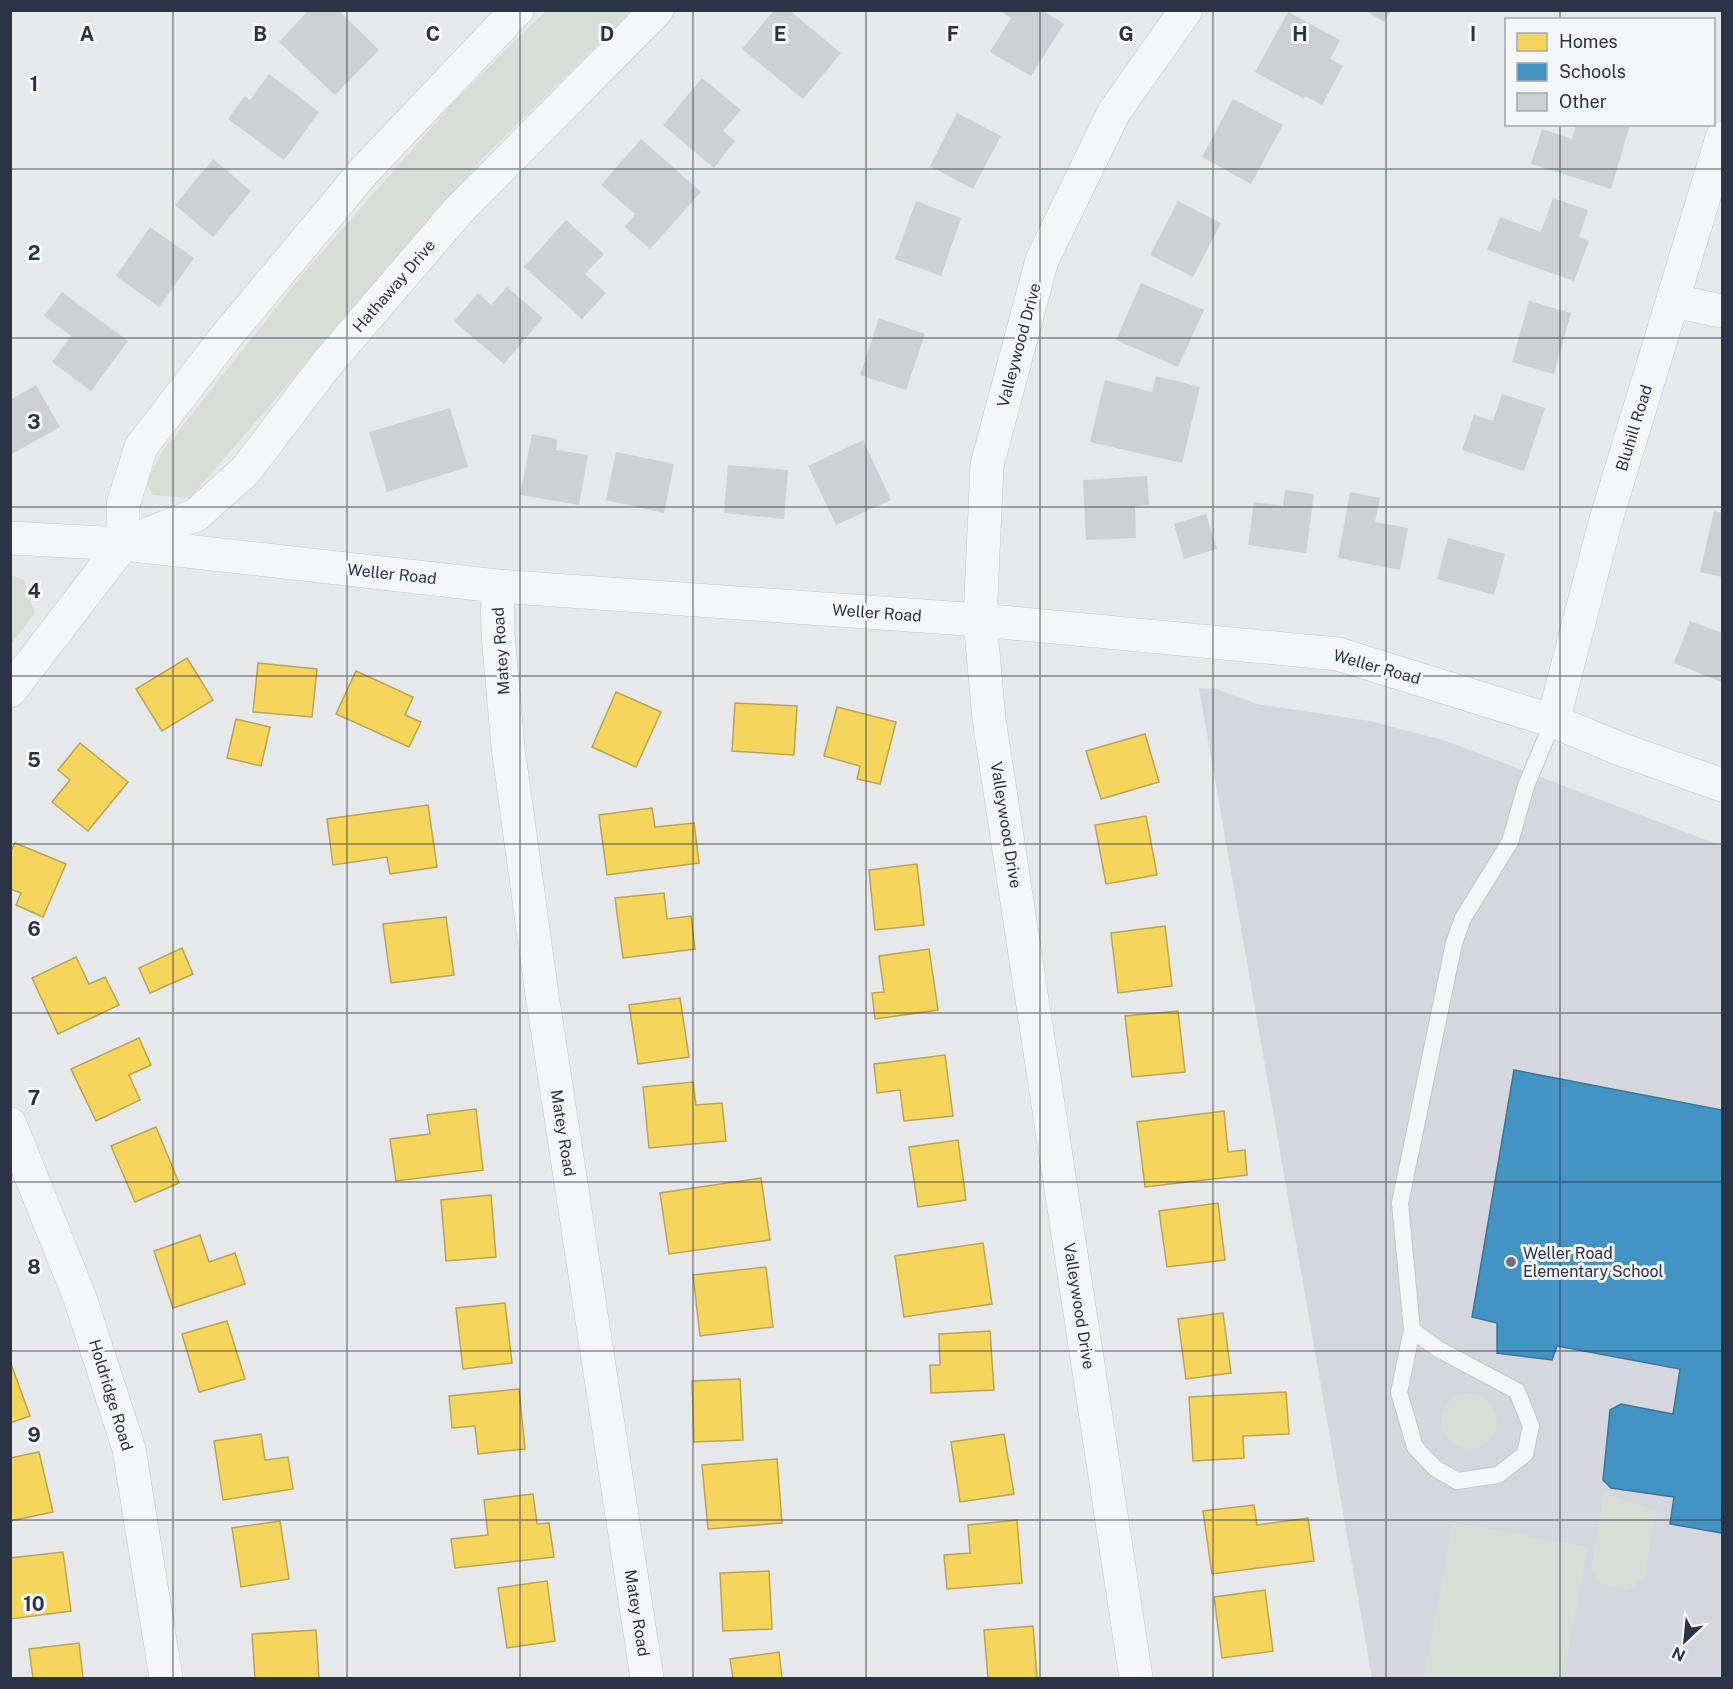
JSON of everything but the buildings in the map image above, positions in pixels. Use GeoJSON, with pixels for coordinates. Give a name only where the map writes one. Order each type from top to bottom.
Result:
{"type":"FeatureCollection","features":[{"type":"Feature","properties":{"kind":"street"},"geometry":{"type":"LineString","coordinates":[[10,691],[123,544],[123,505],[141,447],[224,339],[364,171],[517,10]]}},
{"type":"Feature","properties":{"kind":"street","name":"Hathaway Drive"},"geometry":{"type":"LineString","coordinates":[[123,544],[196,515],[246,470],[325,366],[458,211],[657,10]]}},
{"type":"Feature","properties":{"kind":"street","name":"Valleywood Drive"},"geometry":{"type":"LineString","coordinates":[[1136,1678],[989,718],[980,620],[987,465],[1042,260],[1114,112],[1186,10]]}},
{"type":"Feature","properties":{"kind":"street","name":"Bluhill Road"},"geometry":{"type":"LineString","coordinates":[[1553,721],[1605,523],[1722,138]]}},
{"type":"Feature","properties":{"kind":"street"},"geometry":{"type":"LineString","coordinates":[[1673,301],[1722,311]]}},
{"type":"Feature","properties":{"kind":"street","name":"Weller Road"},"geometry":{"type":"LineString","coordinates":[[10,538],[123,544],[497,586],[980,620],[1338,654],[1553,721],[1620,749],[1722,785]]}},
{"type":"Feature","properties":{"kind":"street","name":"Matey Road"},"geometry":{"type":"LineString","coordinates":[[497,586],[498,635],[508,747],[541,988],[647,1678]]}},
{"type":"Feature","properties":{"kind":"street","name":"Holdridge Road"},"geometry":{"type":"LineString","coordinates":[[10,1124],[80,1298],[129,1449],[166,1678]]}},
{"type":"Feature","properties":{"kind":"lane"},"geometry":{"type":"LineString","coordinates":[[1412,1330],[1438,1349],[1517,1391],[1531,1426],[1525,1454],[1498,1475],[1457,1481],[1435,1468],[1415,1447],[1399,1392],[1412,1330],[1400,1203],[1454,943],[1463,918],[1510,842],[1526,786],[1553,721]]}},
{"type":"Feature","properties":{"kind":"shaded area"},"geometry":{"type":"Polygon","coordinates":[[[546,11],[632,11],[482,159],[190,498],[153,495],[146,483],[162,452],[302,275],[461,94],[546,11]]]}},
{"type":"Feature","properties":{"kind":"shaded area"},"geometry":{"type":"Polygon","coordinates":[[[11,575],[24,580],[35,613],[11,644],[11,575]]]}},
{"type":"Feature","properties":{"kind":"shaded area","name":"Weller Road Elementary School"},"geometry":{"type":"Polygon","coordinates":[[[1199,688],[1216,689],[1257,704],[1370,721],[1446,741],[1722,846],[1722,1678],[1372,1678],[1199,688]]]}},
{"type":"Feature","properties":{"kind":"shaded area"},"geometry":{"type":"Polygon","coordinates":[[[1463,1393],[1475,1393],[1485,1397],[1493,1405],[1497,1421],[1493,1437],[1485,1445],[1475,1449],[1463,1449],[1453,1445],[1445,1437],[1441,1427],[1441,1415],[1445,1405],[1453,1397],[1463,1393]]]}},
{"type":"Feature","properties":{"kind":"shaded area"},"geometry":{"type":"Polygon","coordinates":[[[1604,1493],[1656,1511],[1644,1578],[1627,1591],[1602,1584],[1591,1571],[1604,1493]]]}},
{"type":"Feature","properties":{"kind":"shaded area"},"geometry":{"type":"Polygon","coordinates":[[[1453,1522],[1588,1547],[1563,1678],[1424,1678],[1453,1522]]]}},
{"type":"Feature","properties":{"kind":"place","name":"Weller Road Elementary School"},"geometry":{"type":"Point","coordinates":[1511,1262]}}]}
